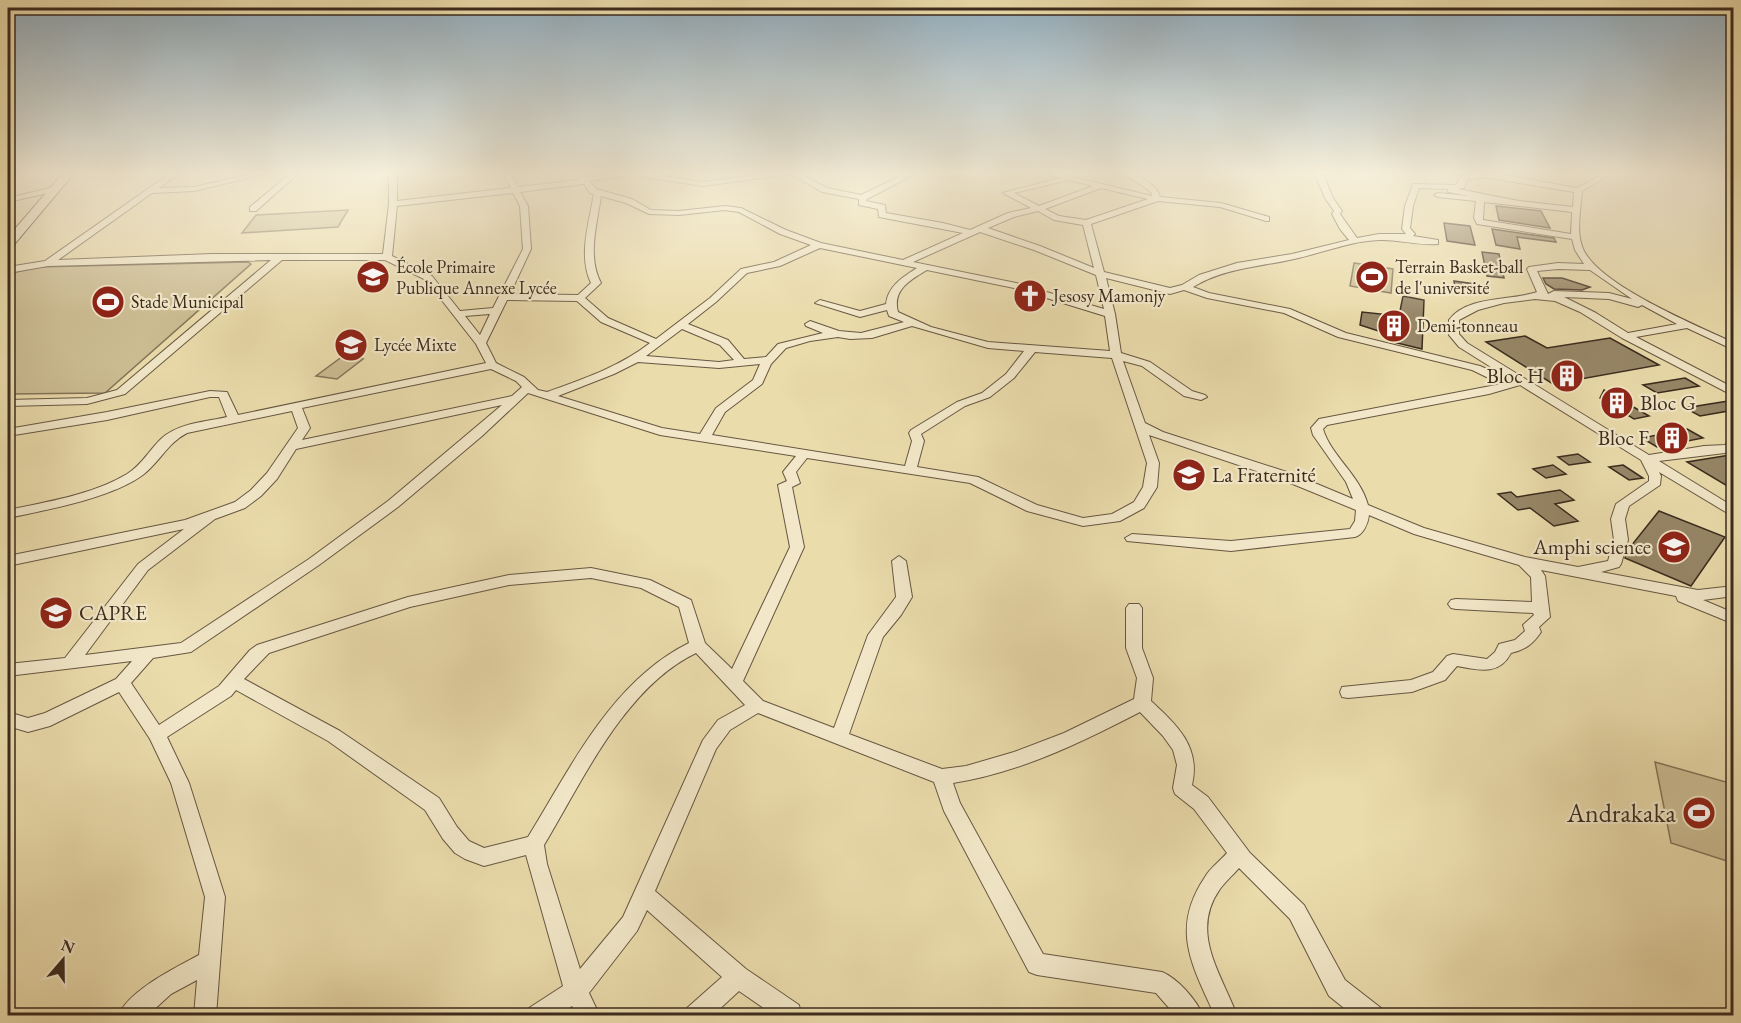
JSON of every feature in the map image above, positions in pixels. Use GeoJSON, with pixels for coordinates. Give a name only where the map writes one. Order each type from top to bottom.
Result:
{"type":"FeatureCollection","features":[{"type":"Feature","properties":{"kind":"main road"},"geometry":{"type":"LineString","coordinates":[[10,238],[26,220]]}},
{"type":"Feature","properties":{"kind":"street"},"geometry":{"type":"LineString","coordinates":[[48,263],[111,220]]}},
{"type":"Feature","properties":{"kind":"street"},"geometry":{"type":"LineString","coordinates":[[387,257],[391,220]]}},
{"type":"Feature","properties":{"kind":"street"},"geometry":{"type":"LineString","coordinates":[[481,343],[527,249],[525,220]]}},
{"type":"Feature","properties":{"kind":"street"},"geometry":{"type":"LineString","coordinates":[[503,297],[580,298],[596,283],[590,271],[590,242],[594,220]]}},
{"type":"Feature","properties":{"kind":"street"},"geometry":{"type":"LineString","coordinates":[[760,220],[783,232],[844,252],[907,261],[1016,286],[1110,314]]}},
{"type":"Feature","properties":{"kind":"street"},"geometry":{"type":"LineString","coordinates":[[911,220],[976,231],[1037,248],[1100,274],[1170,291],[1185,287],[1217,271],[1379,237],[1435,242]]}},
{"type":"Feature","properties":{"kind":"street"},"geometry":{"type":"LineString","coordinates":[[907,261],[1001,220]]}},
{"type":"Feature","properties":{"kind":"street"},"geometry":{"type":"LineString","coordinates":[[1067,220],[1087,223],[1097,220]]}},
{"type":"Feature","properties":{"kind":"street"},"geometry":{"type":"LineString","coordinates":[[1339,220],[1354,242]]}},
{"type":"Feature","properties":{"kind":"street"},"geometry":{"type":"LineString","coordinates":[[1407,238],[1411,234],[1406,229],[1408,220]]}},
{"type":"Feature","properties":{"kind":"street"},"geometry":{"type":"LineString","coordinates":[[1479,220],[1480,222],[1576,237]]}},
{"type":"Feature","properties":{"kind":"street"},"geometry":{"type":"LineString","coordinates":[[1576,220],[1578,248],[1590,267],[1655,309],[1734,347]]}},
{"type":"Feature","properties":{"kind":"street"},"geometry":{"type":"LineString","coordinates":[[8,270],[48,263],[280,257],[387,257],[429,278],[481,343],[492,365],[520,380],[534,392],[660,431],[974,480],[1032,508],[1083,522],[1115,518],[1139,505],[1150,487],[1153,463],[1116,355],[1110,314],[1087,223]]}},
{"type":"Feature","properties":{"kind":"street"},"geometry":{"type":"LineString","coordinates":[[548,396],[610,372],[636,359],[719,295],[744,271],[777,264],[819,245]]}},
{"type":"Feature","properties":{"kind":"street"},"geometry":{"type":"LineString","coordinates":[[8,404],[87,401],[121,392],[280,257]]}},
{"type":"Feature","properties":{"kind":"street"},"geometry":{"type":"LineString","coordinates":[[928,266],[909,278],[892,294],[890,306],[893,314],[927,329],[988,345],[1116,355],[1146,364],[1188,394],[1201,397]]}},
{"type":"Feature","properties":{"kind":"street"},"geometry":{"type":"LineString","coordinates":[[1541,295],[1532,269],[1558,266],[1590,267]]}},
{"type":"Feature","properties":{"kind":"street"},"geometry":{"type":"LineString","coordinates":[[1185,287],[1207,295],[1287,311],[1342,335],[1476,368],[1489,376],[1516,383]]}},
{"type":"Feature","properties":{"kind":"street"},"geometry":{"type":"LineString","coordinates":[[1541,295],[1556,298],[1734,393]]}},
{"type":"Feature","properties":{"kind":"street"},"geometry":{"type":"LineString","coordinates":[[1655,309],[1609,296],[1541,295],[1470,308],[1452,322],[1454,335],[1464,345],[1516,383],[1734,513]]}},
{"type":"Feature","properties":{"kind":"street"},"geometry":{"type":"LineString","coordinates":[[580,298],[585,305],[607,321],[658,343]]}},
{"type":"Feature","properties":{"kind":"street"},"geometry":{"type":"LineString","coordinates":[[820,303],[860,314],[890,306]]}},
{"type":"Feature","properties":{"kind":"street"},"geometry":{"type":"LineString","coordinates":[[458,314],[496,311]]}},
{"type":"Feature","properties":{"kind":"street"},"geometry":{"type":"LineString","coordinates":[[466,324],[491,322]]}},
{"type":"Feature","properties":{"kind":"street"},"geometry":{"type":"LineString","coordinates":[[810,324],[837,333],[863,337],[912,323]]}},
{"type":"Feature","properties":{"kind":"street"},"geometry":{"type":"LineString","coordinates":[[681,325],[727,344],[736,352],[741,363]]}},
{"type":"Feature","properties":{"kind":"street"},"geometry":{"type":"LineString","coordinates":[[1626,336],[1688,325]]}},
{"type":"Feature","properties":{"kind":"street"},"geometry":{"type":"LineString","coordinates":[[704,438],[720,410],[758,382],[769,360],[782,346],[837,333]]}},
{"type":"Feature","properties":{"kind":"street"},"geometry":{"type":"LineString","coordinates":[[910,470],[918,441],[915,433],[961,404],[986,395],[1010,376],[1027,357],[1031,348]]}},
{"type":"Feature","properties":{"kind":"street"},"geometry":{"type":"LineString","coordinates":[[636,359],[706,365],[769,360]]}},
{"type":"Feature","properties":{"kind":"street"},"geometry":{"type":"LineString","coordinates":[[8,514],[54,504],[114,484],[139,472],[168,437],[183,430],[492,365]]}},
{"type":"Feature","properties":{"kind":"street"},"geometry":{"type":"LineString","coordinates":[[1132,538],[1231,546],[1355,533],[1362,526],[1364,506],[1359,493],[1318,435],[1317,428],[1323,422],[1489,392],[1516,383]]}},
{"type":"Feature","properties":{"kind":"street"},"geometry":{"type":"LineString","coordinates":[[8,670],[184,648],[314,562],[393,504],[528,387]]}},
{"type":"Feature","properties":{"kind":"street"},"geometry":{"type":"LineString","coordinates":[[8,432],[107,416],[218,394],[223,394],[234,420]]}},
{"type":"Feature","properties":{"kind":"street"},"geometry":{"type":"LineString","coordinates":[[291,446],[515,399]]}},
{"type":"Feature","properties":{"kind":"street"},"geometry":{"type":"LineString","coordinates":[[8,561],[188,524],[240,505],[256,493],[304,428],[296,407]]}},
{"type":"Feature","properties":{"kind":"street"},"geometry":{"type":"LineString","coordinates":[[1140,425],[1160,435],[1288,477],[1364,506],[1419,531],[1524,562],[1698,595],[1734,591]]}},
{"type":"Feature","properties":{"kind":"street"},"geometry":{"type":"LineString","coordinates":[[1646,459],[1704,450],[1729,449],[1734,441]]}},
{"type":"Feature","properties":{"kind":"street"},"geometry":{"type":"LineString","coordinates":[[734,682],[797,547],[785,485],[794,483],[789,472],[804,454]]}},
{"type":"Feature","properties":{"kind":"street"},"geometry":{"type":"LineString","coordinates":[[1578,572],[1614,564],[1621,540],[1617,519],[1623,504],[1654,482],[1655,476],[1646,459]]}},
{"type":"Feature","properties":{"kind":"street"},"geometry":{"type":"LineString","coordinates":[[70,663],[143,567],[210,516]]}},
{"type":"Feature","properties":{"kind":"street"},"geometry":{"type":"LineString","coordinates":[[839,738],[876,635],[896,611],[904,597],[899,561]]}},
{"type":"Feature","properties":{"kind":"street"},"geometry":{"type":"LineString","coordinates":[[1348,692],[1412,686],[1438,676],[1453,660],[1490,666],[1501,657],[1505,648],[1520,645],[1533,632],[1531,625],[1542,617],[1538,576],[1524,562]]}},
{"type":"Feature","properties":{"kind":"street"},"geometry":{"type":"LineString","coordinates":[[157,735],[225,691],[256,654],[263,649],[408,602],[509,580],[591,573],[645,584],[686,604],[698,645],[757,706],[942,777],[966,775],[1002,763],[1105,722],[1142,703]]}},
{"type":"Feature","properties":{"kind":"street"},"geometry":{"type":"LineString","coordinates":[[1669,590],[1734,619]]}},
{"type":"Feature","properties":{"kind":"street"},"geometry":{"type":"LineString","coordinates":[[1456,604],[1540,608]]}},
{"type":"Feature","properties":{"kind":"street"},"geometry":{"type":"LineString","coordinates":[[1134,608],[1134,648],[1145,678],[1142,703]]}},
{"type":"Feature","properties":{"kind":"street"},"geometry":{"type":"LineString","coordinates":[[589,1016],[576,991],[537,864],[534,844],[585,761],[637,689],[670,660],[698,645]]}},
{"type":"Feature","properties":{"kind":"street"},"geometry":{"type":"LineString","coordinates":[[8,719],[28,725],[50,719],[122,683],[147,654]]}},
{"type":"Feature","properties":{"kind":"street"},"geometry":{"type":"LineString","coordinates":[[234,681],[334,736],[432,804],[450,833],[462,847],[472,853],[484,857],[534,844]]}},
{"type":"Feature","properties":{"kind":"street"},"geometry":{"type":"LineString","coordinates":[[122,683],[157,735],[180,783],[215,897],[205,1016]]}},
{"type":"Feature","properties":{"kind":"street"},"geometry":{"type":"LineString","coordinates":[[1142,703],[1169,729],[1185,756],[1186,766],[1182,788],[1201,803],[1239,854],[1297,912],[1337,988],[1373,1016]]}},
{"type":"Feature","properties":{"kind":"street"},"geometry":{"type":"LineString","coordinates":[[537,1016],[576,991],[630,924],[709,745],[724,725],[757,706]]}},
{"type":"Feature","properties":{"kind":"street"},"geometry":{"type":"LineString","coordinates":[[942,777],[951,805],[1036,964],[1162,983],[1192,1016]]}},
{"type":"Feature","properties":{"kind":"street"},"geometry":{"type":"LineString","coordinates":[[1223,1008],[1200,957],[1196,918],[1212,883],[1239,854]]}},
{"type":"Feature","properties":{"kind":"street"},"geometry":{"type":"LineString","coordinates":[[644,894],[738,977],[791,1013]]}},
{"type":"Feature","properties":{"kind":"street"},"geometry":{"type":"LineString","coordinates":[[129,1016],[163,986],[210,961]]}},
{"type":"Feature","properties":{"kind":"street"},"geometry":{"type":"LineString","coordinates":[[695,1016],[738,977]]}},
{"type":"Feature","properties":{"kind":"shaded area"},"geometry":{"type":"Polygon","coordinates":[[[252,220],[342,220],[338,227],[242,233],[252,220]]]}},
{"type":"Feature","properties":{"kind":"shaded area","name":"Stade Municipal"},"geometry":{"type":"Polygon","coordinates":[[[248,262],[251,264],[105,393],[8,394],[8,274],[37,267],[248,262]]]}},
{"type":"Feature","properties":{"kind":"shaded area","name":"Terrain Basket-ball de l'université"},"geometry":{"type":"Polygon","coordinates":[[[1354,263],[1393,269],[1391,293],[1350,286],[1354,263]]]}},
{"type":"Feature","properties":{"kind":"shaded area"},"geometry":{"type":"Polygon","coordinates":[[[343,356],[363,359],[337,379],[316,376],[343,356]]]}},
{"type":"Feature","properties":{"kind":"shaded area","name":"Andrakaka"},"geometry":{"type":"Polygon","coordinates":[[[1655,762],[1733,784],[1733,863],[1671,843],[1655,762]]]}},
{"type":"Feature","properties":{"kind":"building"},"geometry":{"type":"Polygon","coordinates":[[[1499,220],[1546,220],[1550,228],[1499,220]]]}},
{"type":"Feature","properties":{"kind":"building"},"geometry":{"type":"Polygon","coordinates":[[[1444,223],[1470,226],[1475,245],[1447,241],[1444,223]]]}},
{"type":"Feature","properties":{"kind":"building"},"geometry":{"type":"Polygon","coordinates":[[[1492,229],[1554,238],[1556,242],[1517,237],[1520,249],[1496,245],[1492,229]]]}},
{"type":"Feature","properties":{"kind":"building"},"geometry":{"type":"Polygon","coordinates":[[[1482,252],[1499,254],[1504,278],[1487,276],[1482,252]]]}},
{"type":"Feature","properties":{"kind":"building"},"geometry":{"type":"Polygon","coordinates":[[[1543,278],[1562,278],[1590,287],[1582,290],[1554,289],[1546,284],[1543,278]]]}},
{"type":"Feature","properties":{"kind":"building"},"geometry":{"type":"Polygon","coordinates":[[[1454,281],[1482,285],[1482,294],[1455,290],[1454,281]]]}},
{"type":"Feature","properties":{"kind":"building","name":"Demi-tonneau"},"geometry":{"type":"Polygon","coordinates":[[[1403,296],[1424,300],[1422,349],[1393,342],[1394,336],[1360,325],[1362,312],[1399,316],[1403,296]]]}},
{"type":"Feature","properties":{"kind":"building"},"geometry":{"type":"Polygon","coordinates":[[[1525,336],[1547,348],[1610,338],[1659,365],[1553,384],[1486,342],[1525,336]]]}},
{"type":"Feature","properties":{"kind":"building"},"geometry":{"type":"Polygon","coordinates":[[[1685,378],[1699,386],[1657,393],[1643,385],[1685,378]]]}},
{"type":"Feature","properties":{"kind":"building","name":"Bloc G"},"geometry":{"type":"Polygon","coordinates":[[[1604,390],[1649,416],[1634,419],[1600,398],[1604,390]]]}},
{"type":"Feature","properties":{"kind":"building"},"geometry":{"type":"Polygon","coordinates":[[[1728,401],[1734,403],[1734,410],[1700,416],[1685,408],[1728,401]]]}},
{"type":"Feature","properties":{"kind":"building","name":"Bloc F"},"geometry":{"type":"Polygon","coordinates":[[[1687,429],[1703,438],[1657,447],[1642,438],[1687,429]]]}},
{"type":"Feature","properties":{"kind":"building"},"geometry":{"type":"Polygon","coordinates":[[[1578,454],[1590,462],[1569,465],[1558,457],[1578,454]]]}},
{"type":"Feature","properties":{"kind":"building"},"geometry":{"type":"Polygon","coordinates":[[[1730,455],[1734,457],[1734,490],[1687,462],[1730,455]]]}},
{"type":"Feature","properties":{"kind":"building"},"geometry":{"type":"Polygon","coordinates":[[[1553,465],[1566,474],[1546,478],[1533,469],[1553,465]]]}},
{"type":"Feature","properties":{"kind":"building"},"geometry":{"type":"Polygon","coordinates":[[[1623,465],[1643,478],[1629,480],[1609,467],[1623,465]]]}},
{"type":"Feature","properties":{"kind":"building"},"geometry":{"type":"Polygon","coordinates":[[[1560,490],[1574,500],[1555,504],[1578,521],[1554,526],[1530,508],[1518,510],[1498,494],[1511,492],[1517,497],[1560,490]]]}},
{"type":"Feature","properties":{"kind":"building","name":"Amphi science"},"geometry":{"type":"Polygon","coordinates":[[[1659,511],[1725,537],[1691,586],[1625,558],[1627,551],[1659,511]]]}},
{"type":"Feature","properties":{"kind":"place","name":"École Primaire Publique Annexe Lycée"},"geometry":{"type":"Point","coordinates":[373,277]}},
{"type":"Feature","properties":{"kind":"place","name":"Terrain Basket-ball de l'université"},"geometry":{"type":"Point","coordinates":[1372,277]}},
{"type":"Feature","properties":{"kind":"place","name":"Jesosy Mamonjy"},"geometry":{"type":"Point","coordinates":[1030,296]}},
{"type":"Feature","properties":{"kind":"place","name":"Stade Municipal"},"geometry":{"type":"Point","coordinates":[108,302]}},
{"type":"Feature","properties":{"kind":"place","name":"Demi-tonneau"},"geometry":{"type":"Point","coordinates":[1394,326]}},
{"type":"Feature","properties":{"kind":"place","name":"Lycée Mixte"},"geometry":{"type":"Point","coordinates":[351,345]}},
{"type":"Feature","properties":{"kind":"place","name":"Bloc H"},"geometry":{"type":"Point","coordinates":[1567,376]}},
{"type":"Feature","properties":{"kind":"place","name":"Bloc G"},"geometry":{"type":"Point","coordinates":[1617,403]}},
{"type":"Feature","properties":{"kind":"place","name":"Bloc F"},"geometry":{"type":"Point","coordinates":[1672,438]}},
{"type":"Feature","properties":{"kind":"place","name":"La Fraternité"},"geometry":{"type":"Point","coordinates":[1189,475]}},
{"type":"Feature","properties":{"kind":"place","name":"Amphi science"},"geometry":{"type":"Point","coordinates":[1674,547]}},
{"type":"Feature","properties":{"kind":"place","name":"CAPRE"},"geometry":{"type":"Point","coordinates":[56,613]}},
{"type":"Feature","properties":{"kind":"place","name":"Andrakaka"},"geometry":{"type":"Point","coordinates":[1699,813]}}]}
